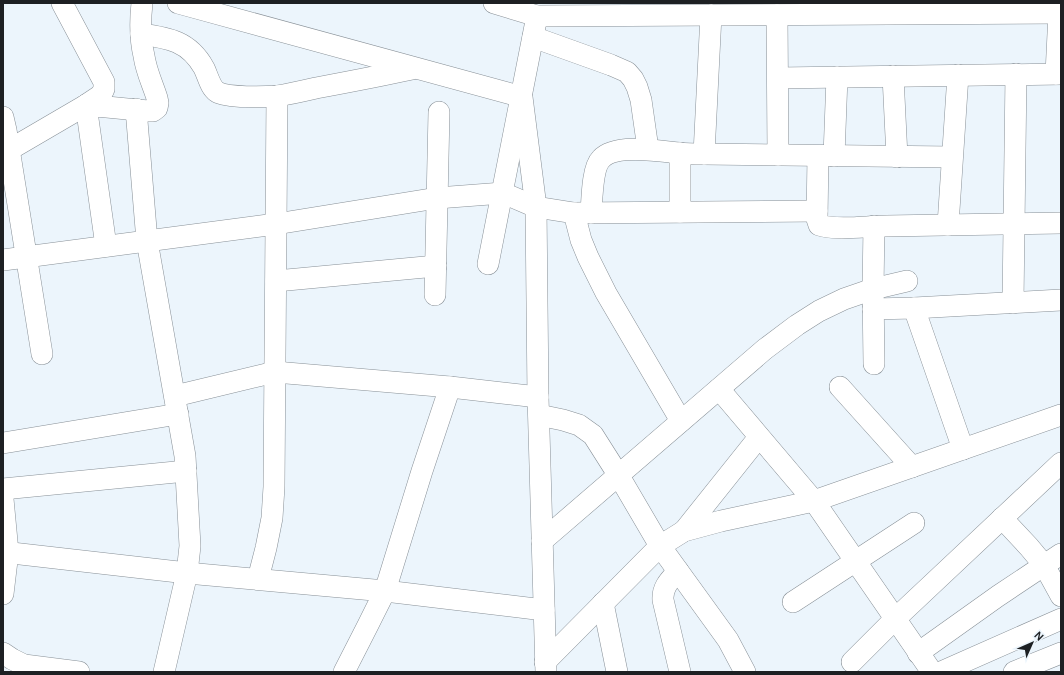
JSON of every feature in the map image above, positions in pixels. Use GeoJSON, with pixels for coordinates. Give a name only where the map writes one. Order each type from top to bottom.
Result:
{"type":"FeatureCollection","features":[{"type":"Feature","properties":{"kind":"street"},"geometry":{"type":"LineString","coordinates":[[9,150],[86,105],[101,95],[104,89],[104,82],[62,3]]}},
{"type":"Feature","properties":{"kind":"street"},"geometry":{"type":"LineString","coordinates":[[86,105],[153,111],[157,108],[158,103],[144,58],[140,18],[142,3]]}},
{"type":"Feature","properties":{"kind":"street"},"geometry":{"type":"LineString","coordinates":[[178,3],[522,97]]}},
{"type":"Feature","properties":{"kind":"street"},"geometry":{"type":"LineString","coordinates":[[494,3],[537,16],[1060,13],[1059,74],[778,78]]}},
{"type":"Feature","properties":{"kind":"street"},"geometry":{"type":"LineString","coordinates":[[704,154],[711,15]]}},
{"type":"Feature","properties":{"kind":"street"},"geometry":{"type":"LineString","coordinates":[[778,15],[778,156]]}},
{"type":"Feature","properties":{"kind":"street"},"geometry":{"type":"LineString","coordinates":[[488,264],[537,16]]}},
{"type":"Feature","properties":{"kind":"street"},"geometry":{"type":"LineString","coordinates":[[141,34],[172,39],[186,47],[195,55],[204,68],[210,83],[216,91],[225,95],[277,96],[416,68]]}},
{"type":"Feature","properties":{"kind":"street"},"geometry":{"type":"LineString","coordinates":[[533,37],[627,72],[633,79],[641,100],[648,149]]}},
{"type":"Feature","properties":{"kind":"street"},"geometry":{"type":"LineString","coordinates":[[1013,302],[1016,74]]}},
{"type":"Feature","properties":{"kind":"street"},"geometry":{"type":"LineString","coordinates":[[948,225],[958,75]]}},
{"type":"Feature","properties":{"kind":"street"},"geometry":{"type":"LineString","coordinates":[[893,76],[897,157]]}},
{"type":"Feature","properties":{"kind":"street"},"geometry":{"type":"LineString","coordinates":[[837,77],[817,211],[817,219],[819,224],[824,227],[832,228],[1061,223]]}},
{"type":"Feature","properties":{"kind":"street"},"geometry":{"type":"LineString","coordinates":[[258,579],[272,518],[274,487],[277,96]]}},
{"type":"Feature","properties":{"kind":"street"},"geometry":{"type":"LineString","coordinates":[[522,97],[536,207],[538,406],[545,667]]}},
{"type":"Feature","properties":{"kind":"street"},"geometry":{"type":"LineString","coordinates":[[86,105],[106,246]]}},
{"type":"Feature","properties":{"kind":"street"},"geometry":{"type":"LineString","coordinates":[[136,109],[147,241],[185,456],[190,546],[187,573],[164,672]]}},
{"type":"Feature","properties":{"kind":"street"},"geometry":{"type":"LineString","coordinates":[[435,295],[439,112]]}},
{"type":"Feature","properties":{"kind":"street"},"geometry":{"type":"LineString","coordinates":[[3,117],[42,354]]}},
{"type":"Feature","properties":{"kind":"street"},"geometry":{"type":"LineString","coordinates":[[681,421],[606,293],[581,240],[582,213],[596,168],[601,159],[619,150],[648,149],[680,153],[778,156],[952,157]]}},
{"type":"Feature","properties":{"kind":"street"},"geometry":{"type":"LineString","coordinates":[[680,153],[680,212]]}},
{"type":"Feature","properties":{"kind":"street"},"geometry":{"type":"LineString","coordinates":[[3,260],[276,224],[437,198],[503,193],[536,207],[582,213],[817,211]]}},
{"type":"Feature","properties":{"kind":"street"},"geometry":{"type":"LineString","coordinates":[[874,226],[874,364]]}},
{"type":"Feature","properties":{"kind":"street"},"geometry":{"type":"LineString","coordinates":[[276,281],[436,266]]}},
{"type":"Feature","properties":{"kind":"street"},"geometry":{"type":"LineString","coordinates":[[542,542],[765,349],[797,325],[819,311],[844,299],[873,289],[907,281]]}},
{"type":"Feature","properties":{"kind":"street"},"geometry":{"type":"LineString","coordinates":[[873,309],[1061,300]]}},
{"type":"Feature","properties":{"kind":"street"},"geometry":{"type":"LineString","coordinates":[[914,308],[963,449]]}},
{"type":"Feature","properties":{"kind":"street"},"geometry":{"type":"LineString","coordinates":[[3,442],[176,405],[275,372],[450,388],[538,406],[563,420],[579,425],[593,435],[660,546],[728,640],[745,672]]}},
{"type":"Feature","properties":{"kind":"street"},"geometry":{"type":"LineString","coordinates":[[840,387],[912,467]]}},
{"type":"Feature","properties":{"kind":"street"},"geometry":{"type":"LineString","coordinates":[[344,672],[384,590],[450,388]]}},
{"type":"Feature","properties":{"kind":"street"},"geometry":{"type":"LineString","coordinates":[[719,389],[814,502],[932,672]]}},
{"type":"Feature","properties":{"kind":"street"},"geometry":{"type":"LineString","coordinates":[[545,667],[603,603],[660,546],[684,531],[721,521],[814,502],[1061,415]]}},
{"type":"Feature","properties":{"kind":"street"},"geometry":{"type":"LineString","coordinates":[[684,531],[759,437]]}},
{"type":"Feature","properties":{"kind":"street"},"geometry":{"type":"LineString","coordinates":[[852,662],[895,619],[1061,462]]}},
{"type":"Feature","properties":{"kind":"street"},"geometry":{"type":"LineString","coordinates":[[3,490],[186,471]]}},
{"type":"Feature","properties":{"kind":"street"},"geometry":{"type":"LineString","coordinates":[[3,499],[6,552],[3,594]]}},
{"type":"Feature","properties":{"kind":"street"},"geometry":{"type":"LineString","coordinates":[[1002,518],[1029,547],[1053,559]]}},
{"type":"Feature","properties":{"kind":"street"},"geometry":{"type":"LineString","coordinates":[[793,602],[914,523]]}},
{"type":"Feature","properties":{"kind":"street"},"geometry":{"type":"LineString","coordinates":[[6,552],[187,573],[384,590],[544,610]]}},
{"type":"Feature","properties":{"kind":"street"},"geometry":{"type":"LineString","coordinates":[[1053,559],[1061,596]]}},
{"type":"Feature","properties":{"kind":"street"},"geometry":{"type":"LineString","coordinates":[[918,653],[1053,559]]}},
{"type":"Feature","properties":{"kind":"street"},"geometry":{"type":"LineString","coordinates":[[678,571],[670,580],[662,594],[680,672]]}},
{"type":"Feature","properties":{"kind":"street"},"geometry":{"type":"LineString","coordinates":[[603,603],[617,672]]}},
{"type":"Feature","properties":{"kind":"street"},"geometry":{"type":"LineString","coordinates":[[941,672],[1061,619]]}},
{"type":"Feature","properties":{"kind":"street"},"geometry":{"type":"LineString","coordinates":[[3,653],[24,665],[79,672]]}},
{"type":"Feature","properties":{"kind":"street"},"geometry":{"type":"LineString","coordinates":[[1014,672],[1061,653]]}}]}
